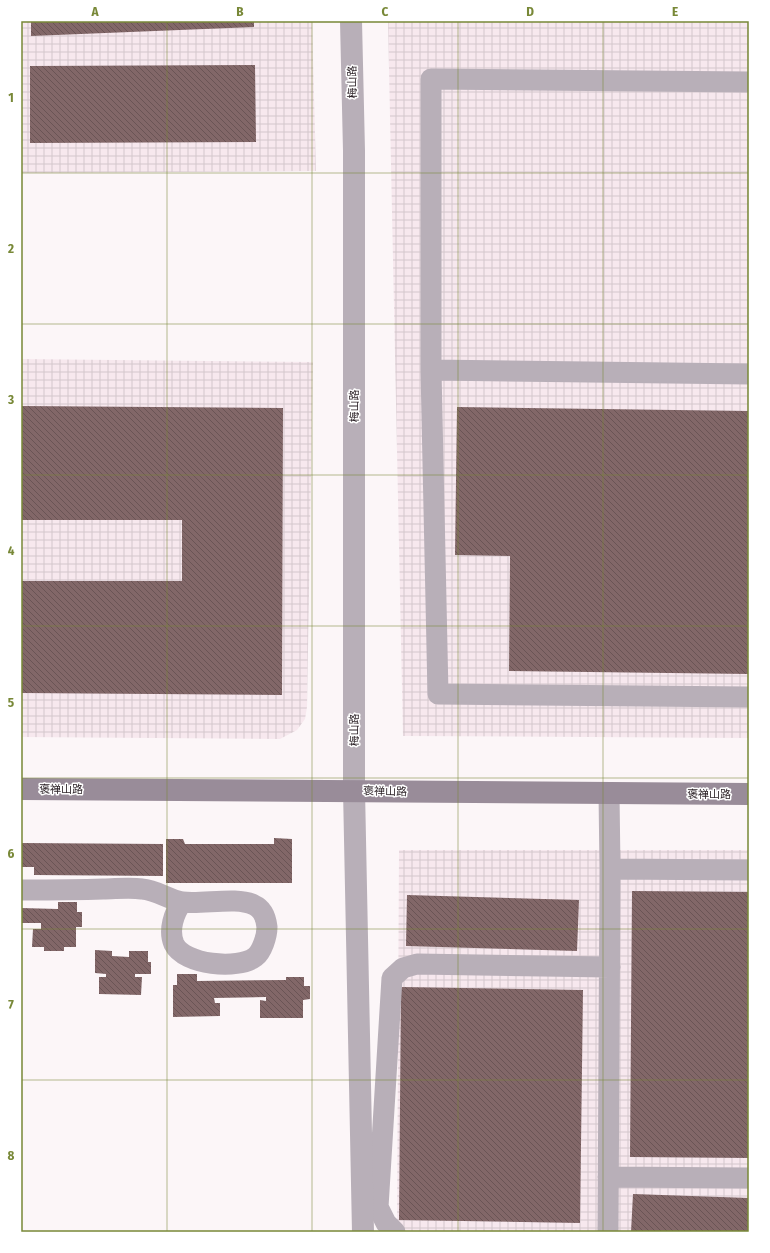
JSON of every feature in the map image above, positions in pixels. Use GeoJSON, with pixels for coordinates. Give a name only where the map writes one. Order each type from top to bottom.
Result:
{"type":"FeatureCollection","features":[{"type":"Feature","properties":{"kind":"main road","name":"褒禅山路"},"geometry":{"type":"LineString","coordinates":[[21,789],[354,790],[749,794]]}},
{"type":"Feature","properties":{"kind":"street","name":"梅山路"},"geometry":{"type":"LineString","coordinates":[[351,21],[354,174],[354,790],[363,1232]]}},
{"type":"Feature","properties":{"kind":"street"},"geometry":{"type":"LineString","coordinates":[[749,82],[431,79],[430,370],[438,694],[749,696]]}},
{"type":"Feature","properties":{"kind":"street"},"geometry":{"type":"LineString","coordinates":[[430,370],[749,374]]}},
{"type":"Feature","properties":{"kind":"street"},"geometry":{"type":"LineString","coordinates":[[608,1232],[610,967],[609,793]]}},
{"type":"Feature","properties":{"kind":"street"},"geometry":{"type":"LineString","coordinates":[[610,869],[749,870]]}},
{"type":"Feature","properties":{"kind":"street"},"geometry":{"type":"LineString","coordinates":[[21,890],[142,889],[182,902],[243,902],[254,905],[261,910],[267,929],[262,947],[256,957],[240,964],[221,964],[202,962],[185,955],[175,945],[172,931],[177,909],[182,902]]}},
{"type":"Feature","properties":{"kind":"street"},"geometry":{"type":"LineString","coordinates":[[395,1232],[386,1223],[378,1207],[392,978],[403,968],[417,964],[610,967]]}},
{"type":"Feature","properties":{"kind":"street"},"geometry":{"type":"LineString","coordinates":[[608,1177],[749,1178]]}},
{"type":"Feature","properties":{"kind":"shaded area"},"geometry":{"type":"Polygon","coordinates":[[[21,21],[312,21],[316,171],[21,173],[21,21]]]}},
{"type":"Feature","properties":{"kind":"shaded area"},"geometry":{"type":"Polygon","coordinates":[[[388,21],[749,21],[749,738],[403,736],[388,21]]]}},
{"type":"Feature","properties":{"kind":"shaded area"},"geometry":{"type":"Polygon","coordinates":[[[21,359],[313,362],[307,707],[305,719],[297,730],[280,739],[21,737],[21,359]]]}},
{"type":"Feature","properties":{"kind":"shaded area"},"geometry":{"type":"Polygon","coordinates":[[[399,850],[749,850],[749,1232],[397,1232],[399,850]]]}},
{"type":"Feature","properties":{"kind":"building"},"geometry":{"type":"Polygon","coordinates":[[[31,21],[254,21],[254,27],[31,36],[31,21]]]}},
{"type":"Feature","properties":{"kind":"building"},"geometry":{"type":"Polygon","coordinates":[[[255,65],[256,142],[30,143],[30,66],[255,65]]]}},
{"type":"Feature","properties":{"kind":"building"},"geometry":{"type":"Polygon","coordinates":[[[21,406],[283,408],[282,695],[21,693],[21,581],[182,581],[182,520],[21,520],[21,406]]]}},
{"type":"Feature","properties":{"kind":"building"},"geometry":{"type":"Polygon","coordinates":[[[457,407],[749,411],[749,674],[509,671],[510,556],[455,555],[457,407]]]}},
{"type":"Feature","properties":{"kind":"building"},"geometry":{"type":"Polygon","coordinates":[[[274,838],[292,839],[292,883],[166,883],[166,839],[183,839],[185,844],[274,844],[274,838]]]}},
{"type":"Feature","properties":{"kind":"building"},"geometry":{"type":"Polygon","coordinates":[[[21,843],[163,844],[163,876],[34,875],[34,867],[21,867],[21,843]]]}},
{"type":"Feature","properties":{"kind":"building"},"geometry":{"type":"Polygon","coordinates":[[[632,891],[749,892],[749,1158],[630,1157],[632,891]]]}},
{"type":"Feature","properties":{"kind":"building"},"geometry":{"type":"Polygon","coordinates":[[[407,895],[579,900],[577,951],[406,946],[407,895]]]}},
{"type":"Feature","properties":{"kind":"building"},"geometry":{"type":"Polygon","coordinates":[[[58,902],[77,902],[77,912],[82,912],[82,927],[76,927],[76,947],[64,947],[64,951],[44,951],[44,947],[32,947],[33,929],[41,929],[41,923],[21,923],[21,908],[58,909],[58,902]]]}},
{"type":"Feature","properties":{"kind":"building"},"geometry":{"type":"Polygon","coordinates":[[[95,950],[112,951],[112,956],[129,957],[129,951],[148,951],[148,962],[151,962],[151,974],[135,974],[135,977],[142,977],[141,995],[99,994],[99,977],[106,977],[106,974],[95,973],[95,950]]]}},
{"type":"Feature","properties":{"kind":"building"},"geometry":{"type":"Polygon","coordinates":[[[177,974],[197,974],[197,981],[286,980],[286,977],[304,977],[304,986],[310,986],[310,999],[303,1000],[303,1018],[260,1018],[260,1000],[266,1001],[266,997],[214,998],[215,1003],[220,1003],[220,1016],[173,1017],[173,985],[177,985],[177,974]]]}},
{"type":"Feature","properties":{"kind":"building"},"geometry":{"type":"Polygon","coordinates":[[[401,987],[583,990],[580,1223],[399,1220],[401,987]]]}},
{"type":"Feature","properties":{"kind":"building"},"geometry":{"type":"Polygon","coordinates":[[[633,1194],[749,1198],[749,1232],[631,1232],[633,1194]]]}}]}
